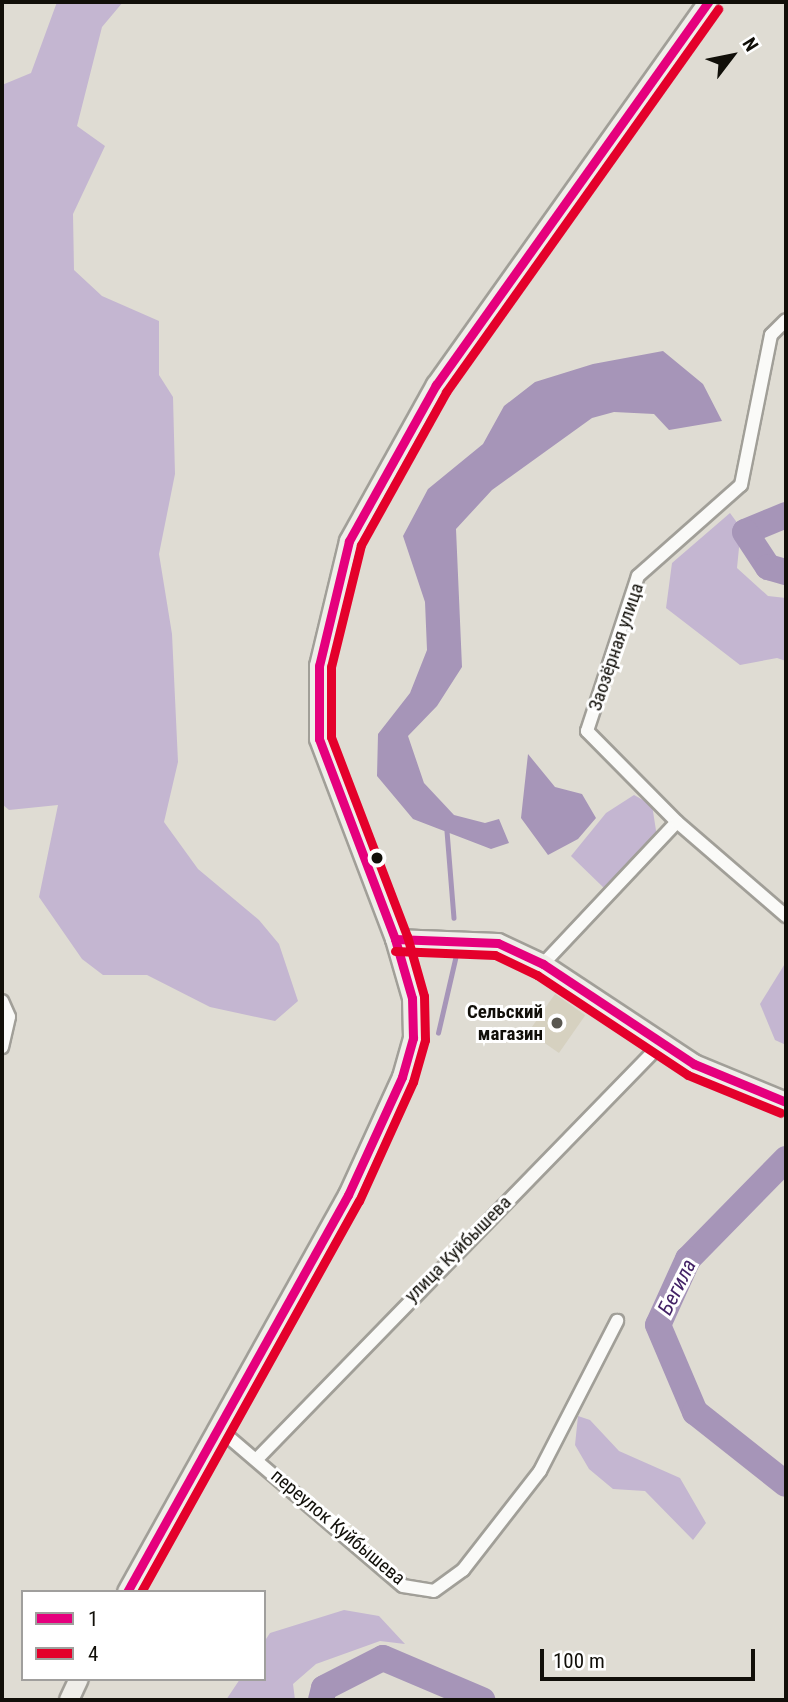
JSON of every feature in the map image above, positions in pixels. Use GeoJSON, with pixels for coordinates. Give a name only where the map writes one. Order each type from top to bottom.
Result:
{"type":"FeatureCollection","features":[{"type":"Feature","properties":{"kind":"street"},"geometry":{"type":"LineString","coordinates":[[128,1590],[348,1195],[402,1077],[414,1038],[412,998],[396,939],[319,739],[319,666],[332,597],[349,541],[436,385],[708,2]]}},
{"type":"Feature","properties":{"kind":"street","name":"Заозёрная улица"},"geometry":{"type":"LineString","coordinates":[[677,822],[587,731],[638,576],[741,485],[771,335],[786,320]]}},
{"type":"Feature","properties":{"kind":"street"},"geometry":{"type":"LineString","coordinates":[[543,964],[677,822],[786,916]]}},
{"type":"Feature","properties":{"kind":"street"},"geometry":{"type":"LineString","coordinates":[[396,939],[498,943],[543,964],[694,1064],[784,1101]]}},
{"type":"Feature","properties":{"kind":"street"},"geometry":{"type":"LineString","coordinates":[[2,1000],[9,1017],[2,1047]]}},
{"type":"Feature","properties":{"kind":"street","name":"улица Куйбышева"},"geometry":{"type":"LineString","coordinates":[[257,1459],[662,1044]]}},
{"type":"Feature","properties":{"kind":"street","name":"переулок Куйбышева"},"geometry":{"type":"LineString","coordinates":[[218,1428],[403,1586],[434,1591],[463,1570],[540,1471],[617,1321]]}},
{"type":"Feature","properties":{"kind":"street"},"geometry":{"type":"LineString","coordinates":[[69,1700],[78,1681]]}},
{"type":"Feature","properties":{"kind":"shaded area"},"geometry":{"type":"Polygon","coordinates":[[[57,2],[123,2],[102,27],[77,126],[105,146],[73,214],[74,270],[102,296],[159,321],[159,375],[173,397],[175,474],[159,554],[172,634],[178,762],[164,822],[198,869],[259,920],[279,944],[298,1001],[275,1021],[210,1007],[147,975],[103,975],[82,959],[39,897],[58,805],[9,810],[2,804],[2,85],[31,73],[57,2]]]}},
{"type":"Feature","properties":{"kind":"shaded area"},"geometry":{"type":"Polygon","coordinates":[[[663,351],[703,384],[722,421],[669,430],[654,414],[614,412],[592,418],[492,490],[456,529],[462,667],[437,706],[408,736],[424,783],[454,815],[485,823],[499,819],[509,843],[491,849],[413,819],[377,776],[378,734],[410,693],[427,650],[425,602],[403,536],[428,489],[483,444],[504,406],[535,382],[593,364],[663,351]]]}},
{"type":"Feature","properties":{"kind":"shaded area"},"geometry":{"type":"Polygon","coordinates":[[[730,513],[741,528],[737,568],[768,596],[786,598],[786,661],[777,658],[740,665],[666,608],[672,563],[730,513]]]}},
{"type":"Feature","properties":{"kind":"shaded area"},"geometry":{"type":"Polygon","coordinates":[[[528,754],[555,787],[582,794],[596,818],[578,839],[548,855],[521,818],[528,754]]]}},
{"type":"Feature","properties":{"kind":"shaded area"},"geometry":{"type":"Polygon","coordinates":[[[634,795],[652,805],[657,837],[605,889],[571,856],[606,813],[634,795]]]}},
{"type":"Feature","properties":{"kind":"shaded area"},"geometry":{"type":"Polygon","coordinates":[[[786,962],[786,1045],[775,1040],[760,1004],[786,962]]]}},
{"type":"Feature","properties":{"kind":"shaded area"},"geometry":{"type":"Polygon","coordinates":[[[555,994],[585,1015],[559,1053],[529,1032],[555,994]]]}},
{"type":"Feature","properties":{"kind":"shaded area"},"geometry":{"type":"Polygon","coordinates":[[[578,1416],[590,1420],[619,1451],[680,1478],[706,1523],[693,1540],[645,1491],[613,1489],[589,1469],[575,1445],[578,1416]]]}},
{"type":"Feature","properties":{"kind":"shaded area"},"geometry":{"type":"Polygon","coordinates":[[[344,1610],[379,1616],[405,1644],[380,1641],[316,1664],[293,1684],[295,1700],[226,1700],[239,1681],[266,1681],[266,1639],[270,1633],[344,1610]]]}},
{"type":"Feature","properties":{"kind":"waterway","name":"Бегила"},"geometry":{"type":"LineString","coordinates":[[786,515],[745,532],[768,567],[786,572]]}},
{"type":"Feature","properties":{"kind":"waterway"},"geometry":{"type":"LineString","coordinates":[[447,831],[454,918]]}},
{"type":"Feature","properties":{"kind":"waterway"},"geometry":{"type":"LineString","coordinates":[[438,1033],[456,955]]}},
{"type":"Feature","properties":{"kind":"waterway","name":"Бегила"},"geometry":{"type":"LineString","coordinates":[[786,1159],[688,1259],[658,1325],[695,1412],[786,1484]]}},
{"type":"Feature","properties":{"kind":"waterway","name":"Бегила"},"geometry":{"type":"LineString","coordinates":[[321,1700],[324,1688],[383,1658],[482,1700]]}},
{"type":"Feature","properties":{"kind":"transit line","name":"1"},"geometry":{"type":"LineString","coordinates":[[128,1590],[348,1195],[402,1077],[413,1038],[412,998],[395,939],[319,739],[319,666],[349,541],[436,385],[708,2]]}},
{"type":"Feature","properties":{"kind":"transit line","name":"4"},"geometry":{"type":"LineString","coordinates":[[142,1590],[359,1201],[413,1082],[425,1040],[424,996],[407,936],[331,737],[331,667],[361,545],[446,392],[718,9]]}},
{"type":"Feature","properties":{"kind":"transit line","name":"1"},"geometry":{"type":"LineString","coordinates":[[395,939],[498,943],[543,964],[694,1064],[786,1102]]}},
{"type":"Feature","properties":{"kind":"transit line","name":"4"},"geometry":{"type":"LineString","coordinates":[[395,951],[495,955],[537,975],[688,1075],[781,1113]]}},
{"type":"Feature","properties":{"kind":"place","name":"Сельский магазин"},"geometry":{"type":"Point","coordinates":[557,1023]}}]}
